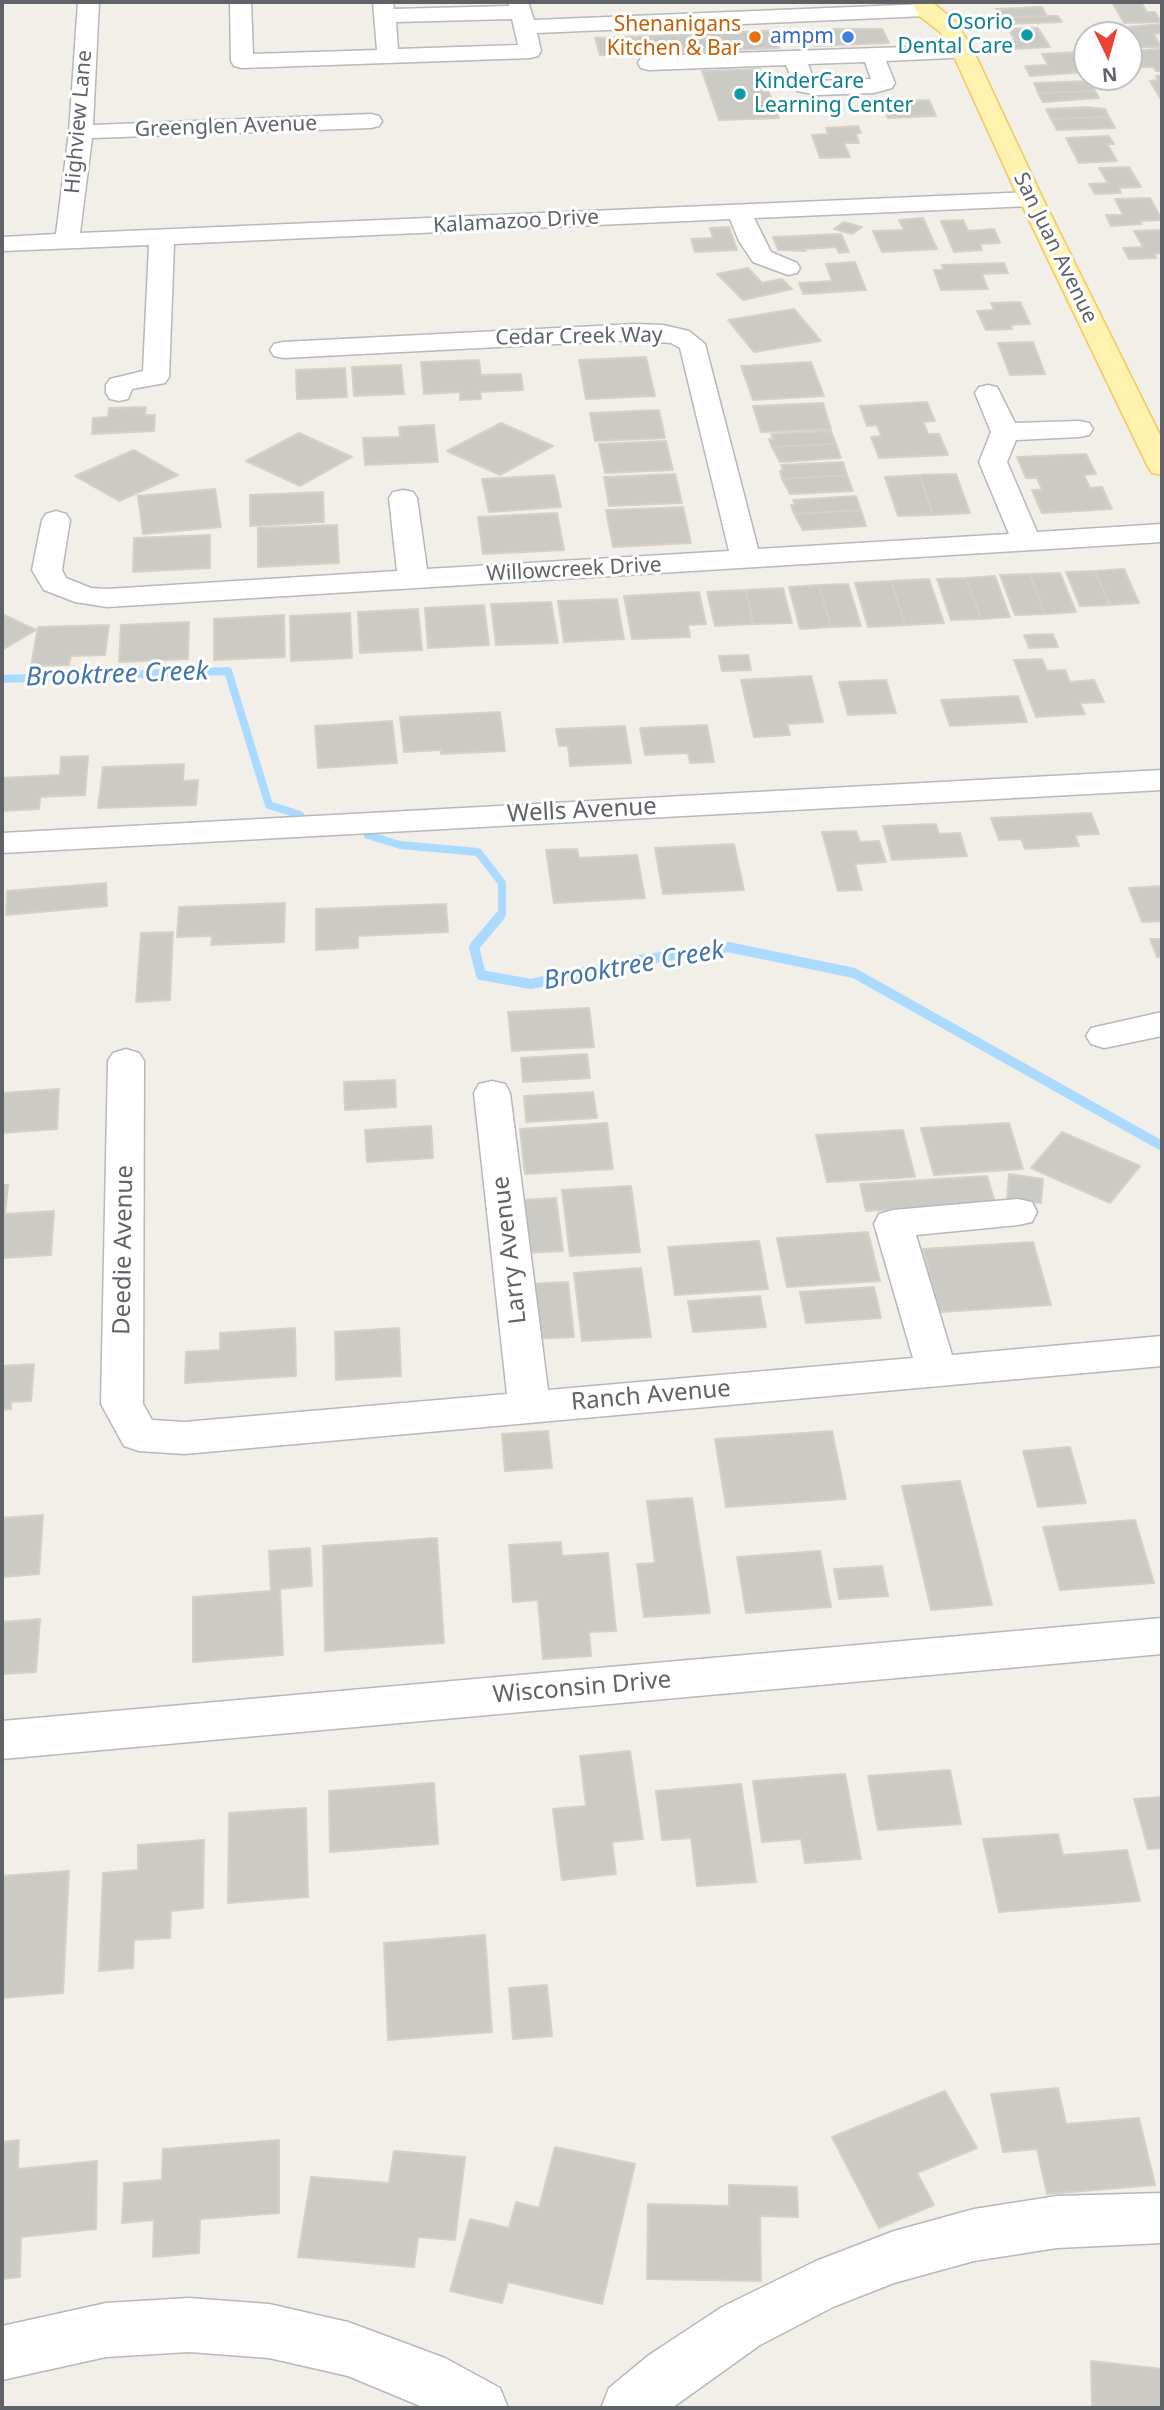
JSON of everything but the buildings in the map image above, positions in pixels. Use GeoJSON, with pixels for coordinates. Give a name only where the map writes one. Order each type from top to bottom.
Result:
{"type":"FeatureCollection","features":[{"type":"Feature","properties":{"kind":"main road"},"geometry":{"type":"LineString","coordinates":[[949,28],[957,10],[953,2]]}},
{"type":"Feature","properties":{"kind":"main road","name":"San Juan Avenue"},"geometry":{"type":"LineString","coordinates":[[924,6],[949,28],[963,52],[1031,199],[1162,467]]}},
{"type":"Feature","properties":{"kind":"street","name":"Highview Lane"},"geometry":{"type":"LineString","coordinates":[[67,242],[81,132],[88,2]]}},
{"type":"Feature","properties":{"kind":"street"},"geometry":{"type":"LineString","coordinates":[[240,2],[248,61]]}},
{"type":"Feature","properties":{"kind":"street"},"geometry":{"type":"LineString","coordinates":[[248,61],[253,2]]}},
{"type":"Feature","properties":{"kind":"street"},"geometry":{"type":"LineString","coordinates":[[522,15],[545,2]]}},
{"type":"Feature","properties":{"kind":"street"},"geometry":{"type":"LineString","coordinates":[[624,10],[659,3],[675,5],[701,2]]}},
{"type":"Feature","properties":{"kind":"street"},"geometry":{"type":"LineString","coordinates":[[248,61],[385,27],[522,15],[624,10],[924,6]]}},
{"type":"Feature","properties":{"kind":"street"},"geometry":{"type":"LineString","coordinates":[[385,27],[530,51],[522,15]]}},
{"type":"Feature","properties":{"kind":"street"},"geometry":{"type":"LineString","coordinates":[[649,64],[963,52]]}},
{"type":"Feature","properties":{"kind":"street"},"geometry":{"type":"LineString","coordinates":[[795,58],[804,86],[829,88],[884,83],[873,55]]}},
{"type":"Feature","properties":{"kind":"street","name":"Greenglen Avenue"},"geometry":{"type":"LineString","coordinates":[[81,132],[371,121]]}},
{"type":"Feature","properties":{"kind":"street","name":"Kalamazoo Drive"},"geometry":{"type":"LineString","coordinates":[[2,244],[1031,199]]}},
{"type":"Feature","properties":{"kind":"street"},"geometry":{"type":"LineString","coordinates":[[739,212],[751,241],[762,257],[788,268]]}},
{"type":"Feature","properties":{"kind":"street"},"geometry":{"type":"LineString","coordinates":[[119,393],[119,385],[131,380],[156,377],[162,238]]}},
{"type":"Feature","properties":{"kind":"street","name":"Cedar Creek Way"},"geometry":{"type":"LineString","coordinates":[[283,350],[636,332],[680,337],[692,344],[746,560]]}},
{"type":"Feature","properties":{"kind":"street"},"geometry":{"type":"LineString","coordinates":[[988,393],[1005,432],[993,462],[1027,543]]}},
{"type":"Feature","properties":{"kind":"street"},"geometry":{"type":"LineString","coordinates":[[1005,432],[1079,429]]}},
{"type":"Feature","properties":{"kind":"street"},"geometry":{"type":"LineString","coordinates":[[403,498],[413,578]]}},
{"type":"Feature","properties":{"kind":"street","name":"Willowcreek Drive"},"geometry":{"type":"LineString","coordinates":[[56,520],[47,570],[54,584],[86,596],[107,598],[1162,533]]}},
{"type":"Feature","properties":{"kind":"street","name":"Wells Avenue"},"geometry":{"type":"LineString","coordinates":[[2,844],[1162,780]]}},
{"type":"Feature","properties":{"kind":"street"},"geometry":{"type":"LineString","coordinates":[[1104,1037],[1162,1024]]}},
{"type":"Feature","properties":{"kind":"street","name":"Deedie Avenue"},"geometry":{"type":"LineString","coordinates":[[126,1061],[122,1404],[139,1435]]}},
{"type":"Feature","properties":{"kind":"street","name":"Larry Avenue"},"geometry":{"type":"LineString","coordinates":[[492,1093],[529,1406]]}},
{"type":"Feature","properties":{"kind":"street"},"geometry":{"type":"LineString","coordinates":[[937,1371],[893,1224],[1018,1212]]}},
{"type":"Feature","properties":{"kind":"street","name":"Ranch Avenue"},"geometry":{"type":"LineString","coordinates":[[139,1435],[184,1437],[1162,1351]]}},
{"type":"Feature","properties":{"kind":"street","name":"Wisconsin Drive"},"geometry":{"type":"LineString","coordinates":[[2,1740],[1162,1636]]}},
{"type":"Feature","properties":{"kind":"street"},"geometry":{"type":"LineString","coordinates":[[629,2408],[669,2375],[741,2326],[816,2287],[894,2257],[974,2235],[1057,2222],[1162,2218]]}},
{"type":"Feature","properties":{"kind":"street"},"geometry":{"type":"LineString","coordinates":[[2,2353],[106,2330],[189,2325],[269,2331],[348,2349],[425,2378],[480,2408]]}},
{"type":"Feature","properties":{"kind":"waterway","name":"Brooktree Creek"},"geometry":{"type":"LineString","coordinates":[[2,679],[228,671],[269,805],[300,815]]}},
{"type":"Feature","properties":{"kind":"waterway","name":"Brooktree Creek"},"geometry":{"type":"LineString","coordinates":[[368,835],[400,845],[478,852],[502,883],[500,916]]}},
{"type":"Feature","properties":{"kind":"waterway","name":"Brooktree Creek"},"geometry":{"type":"LineString","coordinates":[[500,916],[474,947],[481,975],[531,984],[640,960],[728,947],[854,973],[1162,1146]]}},
{"type":"Feature","properties":{"kind":"place","name":"Osorio Dental Care"},"geometry":{"type":"Point","coordinates":[1027,35]}},
{"type":"Feature","properties":{"kind":"place","name":"Shenanigans Kitchen & Bar"},"geometry":{"type":"Point","coordinates":[755,37]}},
{"type":"Feature","properties":{"kind":"place","name":"ampm"},"geometry":{"type":"Point","coordinates":[848,37]}},
{"type":"Feature","properties":{"kind":"place","name":"KinderCare Learning Center"},"geometry":{"type":"Point","coordinates":[740,94]}}]}
